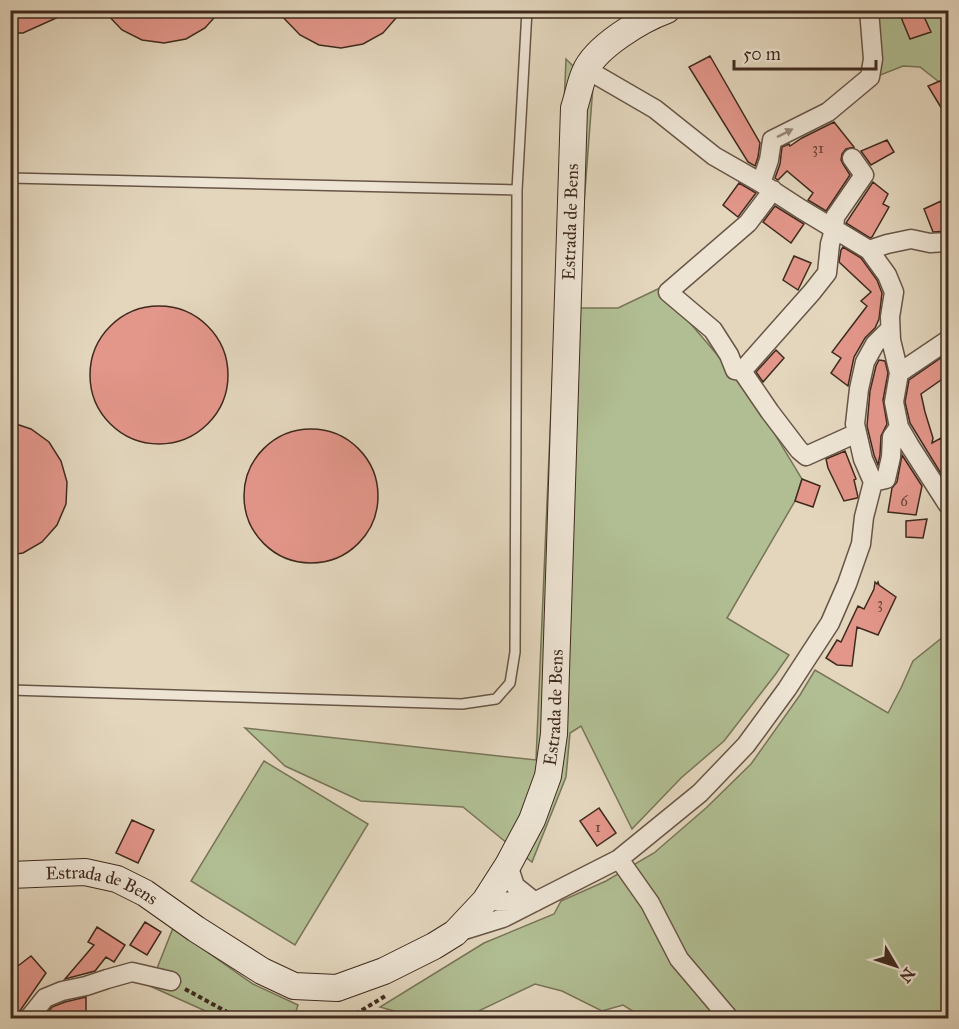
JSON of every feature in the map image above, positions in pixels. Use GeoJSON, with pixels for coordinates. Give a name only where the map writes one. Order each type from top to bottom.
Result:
{"type":"FeatureCollection","features":[{"type":"Feature","properties":{"kind":"street","name":"Estrada de Bens"},"geometry":{"type":"LineString","coordinates":[[10,875],[85,872],[117,879],[145,893],[262,971],[294,986],[338,988],[384,971],[434,946],[454,933],[485,901],[508,865],[532,820],[548,776],[554,734],[574,108],[586,69],[602,50],[624,32],[667,10]]}},
{"type":"Feature","properties":{"kind":"street"},"geometry":{"type":"LineString","coordinates":[[857,433],[806,456],[770,412],[742,371],[735,370],[729,355],[712,330],[668,292],[748,223],[767,186],[772,140],[828,112],[870,77],[873,59],[869,10]]}},
{"type":"Feature","properties":{"kind":"street"},"geometry":{"type":"LineString","coordinates":[[586,69],[655,109],[714,156],[767,186],[869,250],[887,275],[894,292],[890,329],[899,372],[894,402],[899,427],[948,505]]}},
{"type":"Feature","properties":{"kind":"street"},"geometry":{"type":"LineString","coordinates":[[742,371],[827,273],[835,216],[864,175],[852,158]]}},
{"type":"Feature","properties":{"kind":"street"},"geometry":{"type":"LineString","coordinates":[[869,250],[911,238],[930,243],[948,242]]}},
{"type":"Feature","properties":{"kind":"street"},"geometry":{"type":"LineString","coordinates":[[454,933],[503,918],[620,859],[700,793],[746,745],[787,689],[830,623],[861,544],[864,517],[873,482],[863,459],[855,424],[859,389],[866,362],[874,344],[890,329]]}},
{"type":"Feature","properties":{"kind":"street"},"geometry":{"type":"LineString","coordinates":[[899,372],[948,340]]}},
{"type":"Feature","properties":{"kind":"street"},"geometry":{"type":"LineString","coordinates":[[873,482],[886,479],[891,457],[892,437],[899,427]]}},
{"type":"Feature","properties":{"kind":"street"},"geometry":{"type":"LineString","coordinates":[[620,859],[650,903],[679,959],[729,1018]]}},
{"type":"Feature","properties":{"kind":"street"},"geometry":{"type":"LineString","coordinates":[[508,865],[515,886],[535,902]]}},
{"type":"Feature","properties":{"kind":"street"},"geometry":{"type":"LineString","coordinates":[[485,901],[535,902]]}},
{"type":"Feature","properties":{"kind":"street"},"geometry":{"type":"LineString","coordinates":[[485,901],[493,912],[503,918]]}},
{"type":"Feature","properties":{"kind":"street"},"geometry":{"type":"LineString","coordinates":[[29,1018],[45,998],[62,991],[132,972],[171,981]]}},
{"type":"Feature","properties":{"kind":"lane"},"geometry":{"type":"LineString","coordinates":[[10,690],[462,704],[496,699],[510,683],[515,652],[517,190],[527,10]]}},
{"type":"Feature","properties":{"kind":"lane"},"geometry":{"type":"LineString","coordinates":[[10,178],[517,190]]}},
{"type":"Feature","properties":{"kind":"path"},"geometry":{"type":"LineString","coordinates":[[171,981],[238,1018]]}},
{"type":"Feature","properties":{"kind":"path"},"geometry":{"type":"LineString","coordinates":[[358,1013],[366,1018]]}},
{"type":"Feature","properties":{"kind":"green space"},"geometry":{"type":"Polygon","coordinates":[[[879,11],[948,11],[948,89],[920,67],[903,66],[878,76],[876,34],[879,11]]]}},
{"type":"Feature","properties":{"kind":"green space"},"geometry":{"type":"Polygon","coordinates":[[[566,59],[593,86],[582,230],[579,308],[618,308],[660,288],[750,393],[802,479],[795,501],[727,618],[789,655],[775,675],[724,741],[681,778],[632,829],[581,726],[570,733],[566,777],[532,862],[463,807],[361,801],[285,766],[245,728],[536,760],[566,59]]]}},
{"type":"Feature","properties":{"kind":"green space"},"geometry":{"type":"Polygon","coordinates":[[[948,633],[948,1018],[644,1018],[623,1005],[602,1011],[562,991],[535,984],[464,1018],[418,1018],[380,1007],[484,943],[554,914],[561,901],[606,881],[654,853],[706,808],[751,764],[815,670],[888,713],[913,661],[948,633]]]}},
{"type":"Feature","properties":{"kind":"green space"},"geometry":{"type":"Polygon","coordinates":[[[264,761],[368,824],[295,945],[191,881],[264,761]]]}},
{"type":"Feature","properties":{"kind":"green space"},"geometry":{"type":"Polygon","coordinates":[[[173,928],[253,984],[298,1005],[294,1018],[221,1018],[150,986],[173,928]]]}},
{"type":"Feature","properties":{"kind":"building"},"geometry":{"type":"Polygon","coordinates":[[[10,10],[74,10],[23,33],[10,33],[10,10]]]}},
{"type":"Feature","properties":{"kind":"building"},"geometry":{"type":"Polygon","coordinates":[[[103,10],[221,10],[205,28],[186,39],[164,43],[142,40],[122,30],[103,10]]]}},
{"type":"Feature","properties":{"kind":"building"},"geometry":{"type":"Polygon","coordinates":[[[276,10],[403,10],[383,33],[363,44],[341,48],[319,45],[300,35],[276,10]]]}},
{"type":"Feature","properties":{"kind":"building"},"geometry":{"type":"Polygon","coordinates":[[[898,10],[921,10],[931,32],[910,39],[898,10]]]}},
{"type":"Feature","properties":{"kind":"building"},"geometry":{"type":"Polygon","coordinates":[[[710,56],[760,143],[755,166],[748,162],[689,67],[710,56]]]}},
{"type":"Feature","properties":{"kind":"building"},"geometry":{"type":"Polygon","coordinates":[[[940,81],[948,89],[948,119],[928,86],[940,81]]]}},
{"type":"Feature","properties":{"kind":"building"},"geometry":{"type":"Polygon","coordinates":[[[834,122],[854,147],[846,149],[842,154],[841,160],[850,175],[826,211],[808,200],[813,193],[787,171],[778,180],[775,178],[782,147],[789,144],[790,146],[834,122]]]}},
{"type":"Feature","properties":{"kind":"building"},"geometry":{"type":"Polygon","coordinates":[[[887,140],[894,152],[871,165],[861,151],[887,140]]]}},
{"type":"Feature","properties":{"kind":"building"},"geometry":{"type":"Polygon","coordinates":[[[873,182],[888,194],[883,204],[889,207],[870,238],[846,223],[873,182]]]}},
{"type":"Feature","properties":{"kind":"building"},"geometry":{"type":"Polygon","coordinates":[[[739,183],[756,193],[738,217],[723,205],[739,183]]]}},
{"type":"Feature","properties":{"kind":"building"},"geometry":{"type":"Polygon","coordinates":[[[941,201],[948,218],[948,231],[933,232],[924,209],[941,201]]]}},
{"type":"Feature","properties":{"kind":"building"},"geometry":{"type":"Polygon","coordinates":[[[775,206],[804,224],[791,243],[763,222],[775,206]]]}},
{"type":"Feature","properties":{"kind":"building"},"geometry":{"type":"Polygon","coordinates":[[[843,247],[861,258],[877,280],[882,293],[879,319],[854,357],[848,386],[831,373],[841,358],[832,352],[867,306],[861,301],[871,292],[839,262],[843,247]]]}},
{"type":"Feature","properties":{"kind":"building"},"geometry":{"type":"Polygon","coordinates":[[[794,256],[811,263],[798,290],[783,280],[794,256]]]}},
{"type":"Feature","properties":{"kind":"building"},"geometry":{"type":"Polygon","coordinates":[[[159,306],[185,311],[208,326],[223,349],[228,375],[223,401],[208,424],[185,439],[159,444],[133,439],[110,424],[95,401],[90,375],[95,349],[110,326],[133,311],[159,306]]]}},
{"type":"Feature","properties":{"kind":"building"},"geometry":{"type":"Polygon","coordinates":[[[776,350],[784,358],[763,382],[756,372],[776,350]]]}},
{"type":"Feature","properties":{"kind":"building"},"geometry":{"type":"Polygon","coordinates":[[[948,353],[948,375],[921,394],[933,438],[932,443],[941,438],[948,455],[948,485],[910,423],[905,402],[909,380],[948,353]]]}},
{"type":"Feature","properties":{"kind":"building"},"geometry":{"type":"Polygon","coordinates":[[[879,360],[885,361],[888,373],[883,400],[887,424],[881,436],[878,465],[867,426],[870,391],[879,360]]]}},
{"type":"Feature","properties":{"kind":"building"},"geometry":{"type":"Polygon","coordinates":[[[10,422],[31,429],[49,442],[61,461],[67,482],[66,504],[57,525],[42,542],[23,553],[10,555],[10,422]]]}},
{"type":"Feature","properties":{"kind":"building"},"geometry":{"type":"Polygon","coordinates":[[[311,429],[337,434],[359,448],[373,470],[378,496],[373,522],[359,544],[337,558],[311,563],[285,558],[263,544],[249,522],[244,496],[249,470],[263,448],[285,434],[311,429]]]}},
{"type":"Feature","properties":{"kind":"building"},"geometry":{"type":"Polygon","coordinates":[[[845,451],[856,479],[854,480],[858,497],[844,501],[826,459],[845,451]]]}},
{"type":"Feature","properties":{"kind":"building"},"geometry":{"type":"Polygon","coordinates":[[[902,455],[922,486],[916,515],[888,512],[892,488],[897,482],[902,455]]]}},
{"type":"Feature","properties":{"kind":"building"},"geometry":{"type":"Polygon","coordinates":[[[802,479],[820,486],[813,507],[795,501],[802,479]]]}},
{"type":"Feature","properties":{"kind":"building"},"geometry":{"type":"Polygon","coordinates":[[[927,519],[923,538],[906,537],[906,521],[927,519]]]}},
{"type":"Feature","properties":{"kind":"building"},"geometry":{"type":"Polygon","coordinates":[[[875,582],[896,597],[878,635],[857,627],[852,666],[837,665],[826,658],[837,640],[841,642],[858,606],[864,609],[875,582]]]}},
{"type":"Feature","properties":{"kind":"building"},"geometry":{"type":"Polygon","coordinates":[[[599,808],[616,833],[597,846],[580,821],[599,808]]]}},
{"type":"Feature","properties":{"kind":"building"},"geometry":{"type":"Polygon","coordinates":[[[132,820],[154,830],[138,863],[116,853],[132,820]]]}},
{"type":"Feature","properties":{"kind":"building"},"geometry":{"type":"Polygon","coordinates":[[[145,922],[161,932],[147,955],[130,945],[145,922]]]}},
{"type":"Feature","properties":{"kind":"building"},"geometry":{"type":"Polygon","coordinates":[[[97,927],[125,945],[114,962],[106,957],[95,971],[65,979],[94,945],[88,942],[97,927]]]}},
{"type":"Feature","properties":{"kind":"building"},"geometry":{"type":"Polygon","coordinates":[[[31,956],[46,973],[15,1018],[10,1018],[10,972],[31,956]]]}},
{"type":"Feature","properties":{"kind":"building"},"geometry":{"type":"Polygon","coordinates":[[[86,997],[86,1013],[82,1018],[44,1018],[52,1007],[86,997]]]}}]}
